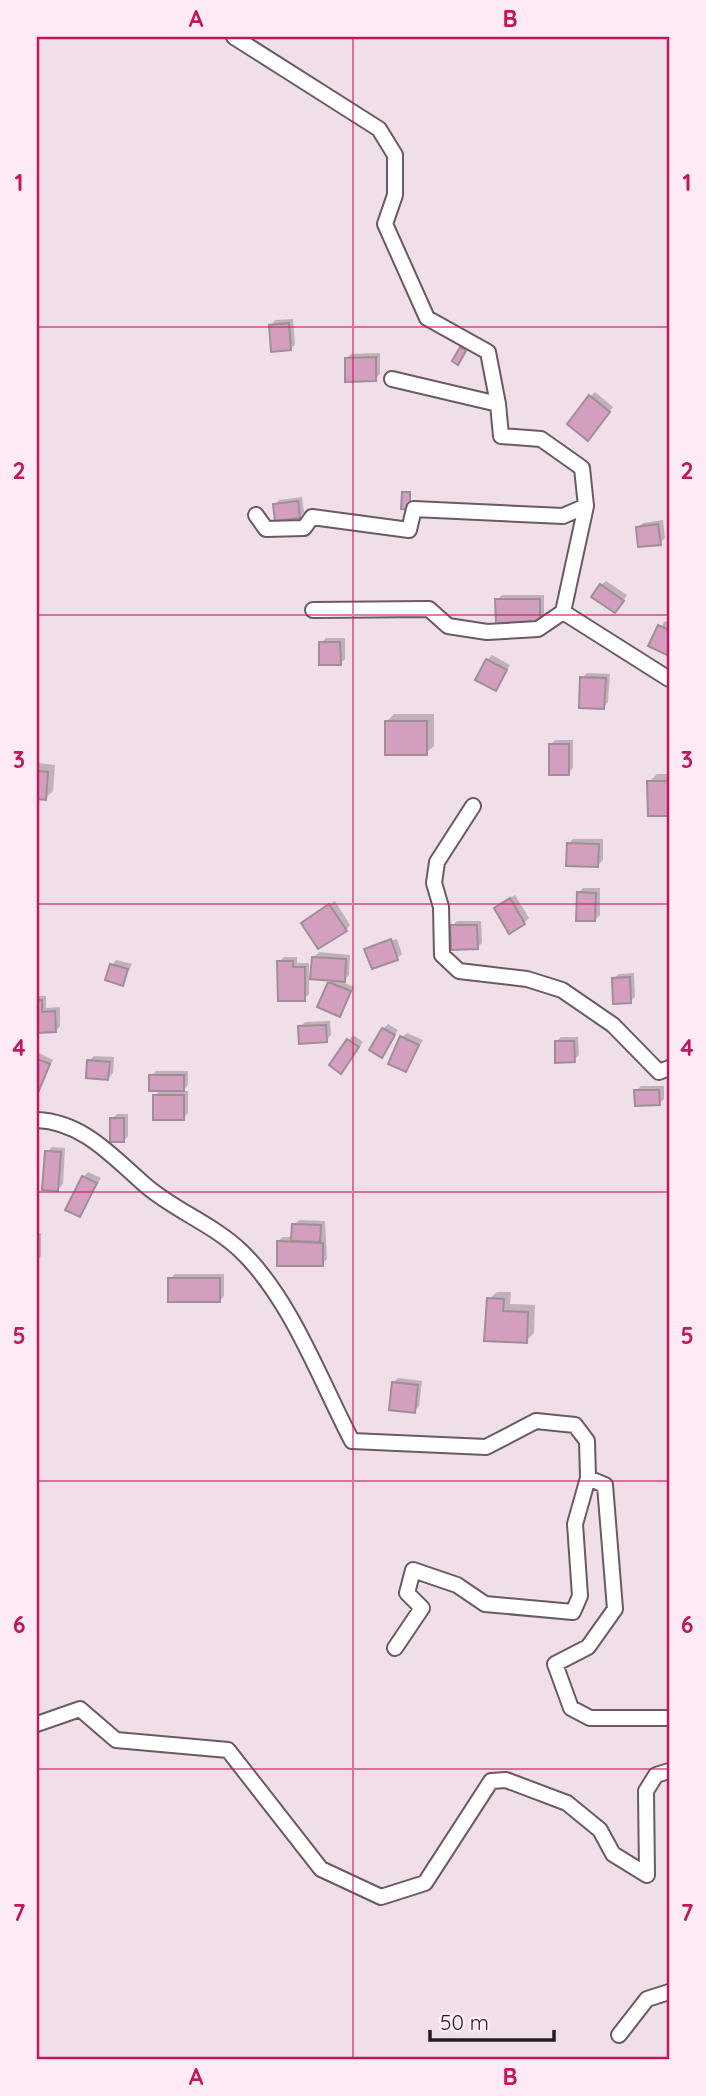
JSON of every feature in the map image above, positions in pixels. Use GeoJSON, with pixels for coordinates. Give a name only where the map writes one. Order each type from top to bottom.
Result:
{"type":"FeatureCollection","features":[{"type":"Feature","properties":{"kind":"street"},"geometry":{"type":"LineString","coordinates":[[234,37],[379,129],[395,155],[395,195],[385,224],[427,318],[488,352],[501,436],[541,439],[582,468],[586,506],[563,611],[538,629],[487,632],[448,626],[429,609],[313,610]]}},
{"type":"Feature","properties":{"kind":"street"},"geometry":{"type":"LineString","coordinates":[[392,379],[498,404]]}},
{"type":"Feature","properties":{"kind":"street"},"geometry":{"type":"LineString","coordinates":[[256,515],[266,530],[304,528],[312,517],[409,530],[414,509],[564,516],[586,506]]}},
{"type":"Feature","properties":{"kind":"street"},"geometry":{"type":"LineString","coordinates":[[563,611],[669,679]]}},
{"type":"Feature","properties":{"kind":"street"},"geometry":{"type":"LineString","coordinates":[[473,806],[437,862],[434,883],[441,907],[442,955],[459,971],[527,979],[562,990],[612,1025],[659,1072],[669,1068]]}},
{"type":"Feature","properties":{"kind":"street"},"geometry":{"type":"LineString","coordinates":[[37,1120],[57,1121],[96,1140],[147,1187],[241,1251],[279,1298],[352,1441],[486,1447],[536,1421],[559,1421],[575,1425],[587,1441],[588,1478],[575,1524],[580,1596],[573,1612],[485,1604],[457,1585],[413,1570],[407,1593],[422,1608],[394,1648]]}},
{"type":"Feature","properties":{"kind":"street"},"geometry":{"type":"LineString","coordinates":[[588,1478],[605,1485],[615,1609],[588,1647],[555,1664],[571,1708],[590,1717],[669,1718]]}},
{"type":"Feature","properties":{"kind":"street"},"geometry":{"type":"LineString","coordinates":[[37,1724],[80,1709],[116,1740],[228,1750],[321,1869],[381,1897],[425,1883],[491,1781],[506,1780],[567,1803],[600,1830],[612,1854],[647,1875],[646,1791],[656,1774],[669,1771]]}},
{"type":"Feature","properties":{"kind":"street"},"geometry":{"type":"LineString","coordinates":[[619,2035],[647,1999],[669,1993]]}},
{"type":"Feature","properties":{"kind":"building"},"geometry":{"type":"Polygon","coordinates":[[[289,323],[291,350],[271,352],[269,325],[289,323]]]}},
{"type":"Feature","properties":{"kind":"building"},"geometry":{"type":"Polygon","coordinates":[[[460,347],[466,351],[458,365],[452,361],[460,347]]]}},
{"type":"Feature","properties":{"kind":"building"},"geometry":{"type":"Polygon","coordinates":[[[376,357],[376,381],[345,382],[345,358],[376,357]]]}},
{"type":"Feature","properties":{"kind":"building"},"geometry":{"type":"Polygon","coordinates":[[[589,395],[610,412],[588,441],[567,424],[589,395]]]}},
{"type":"Feature","properties":{"kind":"building"},"geometry":{"type":"Polygon","coordinates":[[[402,492],[410,492],[410,510],[401,509],[402,492]]]}},
{"type":"Feature","properties":{"kind":"building"},"geometry":{"type":"Polygon","coordinates":[[[298,501],[300,518],[275,521],[273,504],[298,501]]]}},
{"type":"Feature","properties":{"kind":"building"},"geometry":{"type":"Polygon","coordinates":[[[658,524],[661,545],[638,547],[636,527],[658,524]]]}},
{"type":"Feature","properties":{"kind":"building"},"geometry":{"type":"Polygon","coordinates":[[[600,584],[624,601],[615,613],[591,597],[600,584]]]}},
{"type":"Feature","properties":{"kind":"building"},"geometry":{"type":"Polygon","coordinates":[[[495,599],[540,599],[540,622],[496,623],[495,599]]]}},
{"type":"Feature","properties":{"kind":"building"},"geometry":{"type":"Polygon","coordinates":[[[658,625],[669,630],[669,656],[648,646],[658,625]]]}},
{"type":"Feature","properties":{"kind":"building"},"geometry":{"type":"Polygon","coordinates":[[[319,642],[340,642],[341,665],[319,665],[319,642]]]}},
{"type":"Feature","properties":{"kind":"building"},"geometry":{"type":"Polygon","coordinates":[[[486,659],[507,670],[496,691],[475,680],[486,659]]]}},
{"type":"Feature","properties":{"kind":"building"},"geometry":{"type":"Polygon","coordinates":[[[580,677],[606,678],[604,709],[579,708],[580,677]]]}},
{"type":"Feature","properties":{"kind":"building"},"geometry":{"type":"Polygon","coordinates":[[[385,721],[427,721],[427,755],[385,755],[385,721]]]}},
{"type":"Feature","properties":{"kind":"building"},"geometry":{"type":"Polygon","coordinates":[[[549,744],[569,744],[569,775],[549,775],[549,744]]]}},
{"type":"Feature","properties":{"kind":"building"},"geometry":{"type":"Polygon","coordinates":[[[37,771],[48,772],[46,800],[37,799],[37,771]]]}},
{"type":"Feature","properties":{"kind":"building"},"geometry":{"type":"Polygon","coordinates":[[[647,781],[669,781],[669,816],[648,816],[647,781]]]}},
{"type":"Feature","properties":{"kind":"building"},"geometry":{"type":"Polygon","coordinates":[[[567,843],[599,844],[598,867],[566,866],[567,843]]]}},
{"type":"Feature","properties":{"kind":"building"},"geometry":{"type":"Polygon","coordinates":[[[577,892],[596,893],[595,921],[576,921],[577,892]]]}},
{"type":"Feature","properties":{"kind":"building"},"geometry":{"type":"Polygon","coordinates":[[[510,898],[525,924],[509,934],[494,908],[510,898]]]}},
{"type":"Feature","properties":{"kind":"building"},"geometry":{"type":"Polygon","coordinates":[[[329,904],[347,931],[318,949],[301,923],[329,904]]]}},
{"type":"Feature","properties":{"kind":"building"},"geometry":{"type":"Polygon","coordinates":[[[450,925],[477,925],[478,949],[451,950],[450,925]]]}},
{"type":"Feature","properties":{"kind":"building"},"geometry":{"type":"Polygon","coordinates":[[[391,939],[398,960],[372,969],[364,949],[391,939]]]}},
{"type":"Feature","properties":{"kind":"building"},"geometry":{"type":"Polygon","coordinates":[[[312,957],[346,959],[345,982],[310,979],[312,957]]]}},
{"type":"Feature","properties":{"kind":"building"},"geometry":{"type":"Polygon","coordinates":[[[277,961],[293,961],[293,967],[305,967],[305,1001],[278,1001],[277,961]]]}},
{"type":"Feature","properties":{"kind":"building"},"geometry":{"type":"Polygon","coordinates":[[[110,964],[128,969],[123,986],[105,980],[110,964]]]}},
{"type":"Feature","properties":{"kind":"building"},"geometry":{"type":"Polygon","coordinates":[[[630,977],[631,1003],[613,1004],[612,978],[630,977]]]}},
{"type":"Feature","properties":{"kind":"building"},"geometry":{"type":"Polygon","coordinates":[[[328,982],[351,991],[340,1017],[317,1007],[328,982]]]}},
{"type":"Feature","properties":{"kind":"building"},"geometry":{"type":"Polygon","coordinates":[[[37,1000],[42,1000],[42,1012],[55,1011],[56,1032],[37,1033],[37,1000]]]}},
{"type":"Feature","properties":{"kind":"building"},"geometry":{"type":"Polygon","coordinates":[[[326,1025],[327,1042],[299,1044],[298,1026],[326,1025]]]}},
{"type":"Feature","properties":{"kind":"building"},"geometry":{"type":"Polygon","coordinates":[[[382,1028],[395,1035],[382,1058],[369,1050],[382,1028]]]}},
{"type":"Feature","properties":{"kind":"building"},"geometry":{"type":"Polygon","coordinates":[[[400,1036],[419,1045],[406,1072],[388,1064],[400,1036]]]}},
{"type":"Feature","properties":{"kind":"building"},"geometry":{"type":"Polygon","coordinates":[[[347,1039],[359,1047],[341,1074],[329,1065],[347,1039]]]}},
{"type":"Feature","properties":{"kind":"building"},"geometry":{"type":"Polygon","coordinates":[[[555,1041],[574,1041],[575,1062],[555,1063],[555,1041]]]}},
{"type":"Feature","properties":{"kind":"building"},"geometry":{"type":"Polygon","coordinates":[[[37,1059],[50,1064],[37,1095],[37,1059]]]}},
{"type":"Feature","properties":{"kind":"building"},"geometry":{"type":"Polygon","coordinates":[[[87,1060],[110,1062],[108,1080],[86,1078],[87,1060]]]}},
{"type":"Feature","properties":{"kind":"building"},"geometry":{"type":"Polygon","coordinates":[[[149,1075],[184,1075],[184,1091],[149,1091],[149,1075]]]}},
{"type":"Feature","properties":{"kind":"building"},"geometry":{"type":"Polygon","coordinates":[[[634,1090],[659,1090],[660,1105],[635,1106],[634,1090]]]}},
{"type":"Feature","properties":{"kind":"building"},"geometry":{"type":"Polygon","coordinates":[[[153,1095],[184,1095],[184,1120],[153,1120],[153,1095]]]}},
{"type":"Feature","properties":{"kind":"building"},"geometry":{"type":"Polygon","coordinates":[[[110,1118],[124,1118],[124,1142],[110,1142],[110,1118]]]}},
{"type":"Feature","properties":{"kind":"building"},"geometry":{"type":"Polygon","coordinates":[[[45,1151],[61,1152],[58,1191],[42,1190],[45,1151]]]}},
{"type":"Feature","properties":{"kind":"building"},"geometry":{"type":"Polygon","coordinates":[[[82,1176],[97,1183],[80,1217],[65,1210],[82,1176]]]}},
{"type":"Feature","properties":{"kind":"building"},"geometry":{"type":"Polygon","coordinates":[[[292,1224],[321,1225],[320,1242],[291,1241],[292,1224]]]}},
{"type":"Feature","properties":{"kind":"building"},"geometry":{"type":"Polygon","coordinates":[[[277,1241],[323,1243],[323,1266],[277,1266],[277,1241]]]}},
{"type":"Feature","properties":{"kind":"building"},"geometry":{"type":"Polygon","coordinates":[[[168,1278],[220,1278],[220,1302],[168,1302],[168,1278]]]}},
{"type":"Feature","properties":{"kind":"building"},"geometry":{"type":"Polygon","coordinates":[[[487,1298],[504,1299],[503,1311],[528,1312],[527,1343],[484,1341],[487,1298]]]}},
{"type":"Feature","properties":{"kind":"building"},"geometry":{"type":"Polygon","coordinates":[[[392,1382],[418,1385],[415,1413],[389,1410],[392,1382]]]}}]}
